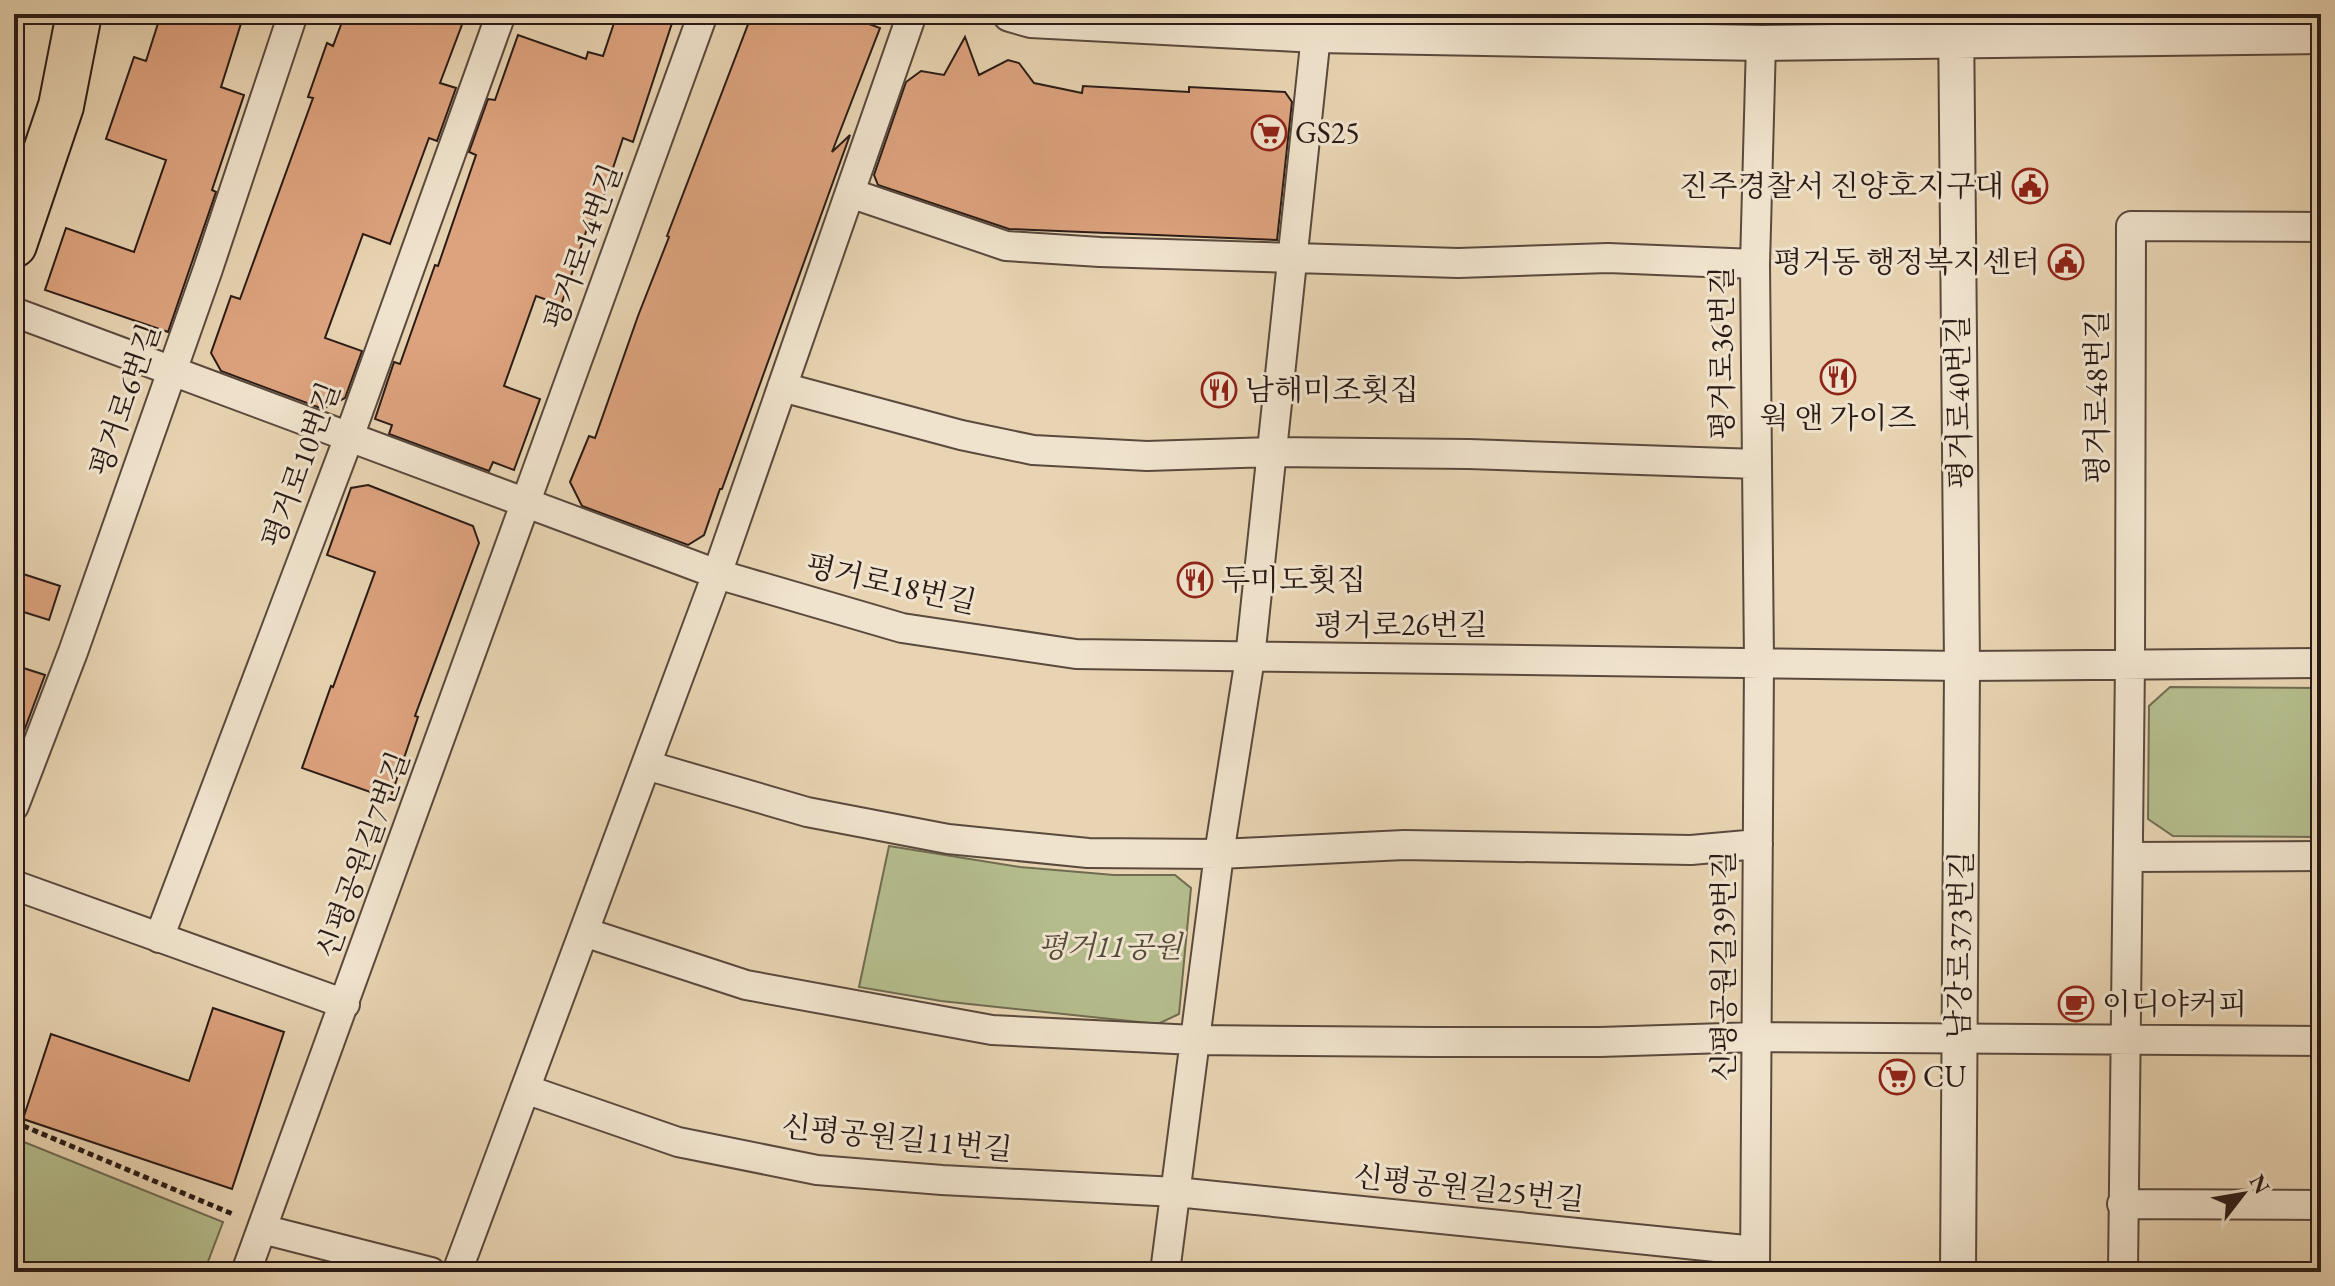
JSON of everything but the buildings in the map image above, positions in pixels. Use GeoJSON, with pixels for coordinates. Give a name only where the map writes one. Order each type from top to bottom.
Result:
{"type":"FeatureCollection","features":[{"type":"Feature","properties":{"kind":"main road"},"geometry":{"type":"LineString","coordinates":[[14,170],[71,14]]}},
{"type":"Feature","properties":{"kind":"main road"},"geometry":{"type":"LineString","coordinates":[[14,245],[61,106],[79,14]]}},
{"type":"Feature","properties":{"kind":"street","name":"평거로6번길"},"geometry":{"type":"LineString","coordinates":[[14,806],[73,652],[293,14]]}},
{"type":"Feature","properties":{"kind":"street","name":"평거로10번길"},"geometry":{"type":"LineString","coordinates":[[159,938],[349,437],[501,14]]}},
{"type":"Feature","properties":{"kind":"street","name":"평거로14번길"},"geometry":{"type":"LineString","coordinates":[[526,503],[703,14]]}},
{"type":"Feature","properties":{"kind":"street"},"geometry":{"type":"LineString","coordinates":[[457,1272],[717,574],[912,14]]}},
{"type":"Feature","properties":{"kind":"street"},"geometry":{"type":"LineString","coordinates":[[1010,14],[1031,20],[1316,35],[1761,43],[1955,28],[2321,36]]}},
{"type":"Feature","properties":{"kind":"street","name":"평거로40번길"},"geometry":{"type":"LineString","coordinates":[[1955,28],[1962,666]]}},
{"type":"Feature","properties":{"kind":"street"},"geometry":{"type":"LineString","coordinates":[[1165,1272],[1219,854],[1250,658],[1316,35]]}},
{"type":"Feature","properties":{"kind":"street","name":"평거로36번길"},"geometry":{"type":"LineString","coordinates":[[1759,661],[1755,264],[1761,43]]}},
{"type":"Feature","properties":{"kind":"street"},"geometry":{"type":"LineString","coordinates":[[850,193],[1006,246],[1100,252],[1458,263],[1608,258],[1755,264]]}},
{"type":"Feature","properties":{"kind":"street","name":"평거로48번길"},"geometry":{"type":"LineString","coordinates":[[2130,663],[2131,226],[2321,227]]}},
{"type":"Feature","properties":{"kind":"street","name":"평거로18번길"},"geometry":{"type":"LineString","coordinates":[[14,312],[717,574],[902,628],[1076,654],[1250,658]]}},
{"type":"Feature","properties":{"kind":"street"},"geometry":{"type":"LineString","coordinates":[[782,387],[961,435],[1033,450],[1147,456],[1272,452],[1469,454],[1757,464]]}},
{"type":"Feature","properties":{"kind":"street","name":"신평공원길7번길"},"geometry":{"type":"LineString","coordinates":[[246,1272],[526,503]]}},
{"type":"Feature","properties":{"kind":"street","name":"평거로26번길"},"geometry":{"type":"LineString","coordinates":[[1250,658],[1759,661],[1962,666],[2321,663]]}},
{"type":"Feature","properties":{"kind":"street","name":"신평공원길39번길"},"geometry":{"type":"LineString","coordinates":[[1755,1261],[1759,661]]}},
{"type":"Feature","properties":{"kind":"street"},"geometry":{"type":"LineString","coordinates":[[2123,1272],[2130,663]]}},
{"type":"Feature","properties":{"kind":"street","name":"남강로373번길"},"geometry":{"type":"LineString","coordinates":[[1958,1272],[1962,666]]}},
{"type":"Feature","properties":{"kind":"street"},"geometry":{"type":"LineString","coordinates":[[646,765],[807,812],[948,839],[1088,853],[1219,854],[1404,845],[1691,850],[1758,844]]}},
{"type":"Feature","properties":{"kind":"street"},"geometry":{"type":"LineString","coordinates":[[2129,857],[2321,856]]}},
{"type":"Feature","properties":{"kind":"street"},"geometry":{"type":"LineString","coordinates":[[14,885],[345,1004]]}},
{"type":"Feature","properties":{"kind":"street"},"geometry":{"type":"LineString","coordinates":[[584,932],[746,985],[992,1030],[1195,1040],[1600,1042],[1757,1037],[2321,1041]]}},
{"type":"Feature","properties":{"kind":"street","name":"신평공원길11번길"},"geometry":{"type":"LineString","coordinates":[[525,1089],[678,1142],[817,1170],[1176,1192]]}},
{"type":"Feature","properties":{"kind":"street","name":"신평공원길25번길"},"geometry":{"type":"LineString","coordinates":[[1176,1192],[1755,1261]]}},
{"type":"Feature","properties":{"kind":"street"},"geometry":{"type":"LineString","coordinates":[[2122,1204],[2321,1205]]}},
{"type":"Feature","properties":{"kind":"street"},"geometry":{"type":"LineString","coordinates":[[262,1229],[431,1272]]}},
{"type":"Feature","properties":{"kind":"path"},"geometry":{"type":"LineString","coordinates":[[14,1122],[235,1215]]}},
{"type":"Feature","properties":{"kind":"green space"},"geometry":{"type":"Polygon","coordinates":[[[2170,687],[2321,688],[2321,837],[2173,836],[2148,819],[2149,706],[2170,687]]]}},
{"type":"Feature","properties":{"kind":"green space","name":"평거11공원"},"geometry":{"type":"Polygon","coordinates":[[[889,846],[1020,867],[1114,875],[1175,875],[1191,888],[1179,1014],[1158,1024],[941,1001],[859,987],[889,846]]]}},
{"type":"Feature","properties":{"kind":"green space"},"geometry":{"type":"Polygon","coordinates":[[[14,1138],[223,1222],[204,1272],[14,1272],[14,1138]]]}},
{"type":"Feature","properties":{"kind":"place","name":"GS25"},"geometry":{"type":"Point","coordinates":[1269,133]}},
{"type":"Feature","properties":{"kind":"place","name":"진주경찰서 진양호지구대"},"geometry":{"type":"Point","coordinates":[2030,186]}},
{"type":"Feature","properties":{"kind":"place","name":"평거동 행정복지센터"},"geometry":{"type":"Point","coordinates":[2066,262]}},
{"type":"Feature","properties":{"kind":"place","name":"웍 앤 가이즈"},"geometry":{"type":"Point","coordinates":[1838,377]}},
{"type":"Feature","properties":{"kind":"place","name":"남해미조횟집"},"geometry":{"type":"Point","coordinates":[1219,390]}},
{"type":"Feature","properties":{"kind":"place","name":"두미도횟집"},"geometry":{"type":"Point","coordinates":[1195,580]}},
{"type":"Feature","properties":{"kind":"place","name":"이디야커피"},"geometry":{"type":"Point","coordinates":[2076,1004]}},
{"type":"Feature","properties":{"kind":"place","name":"CU"},"geometry":{"type":"Point","coordinates":[1897,1077]}}]}
